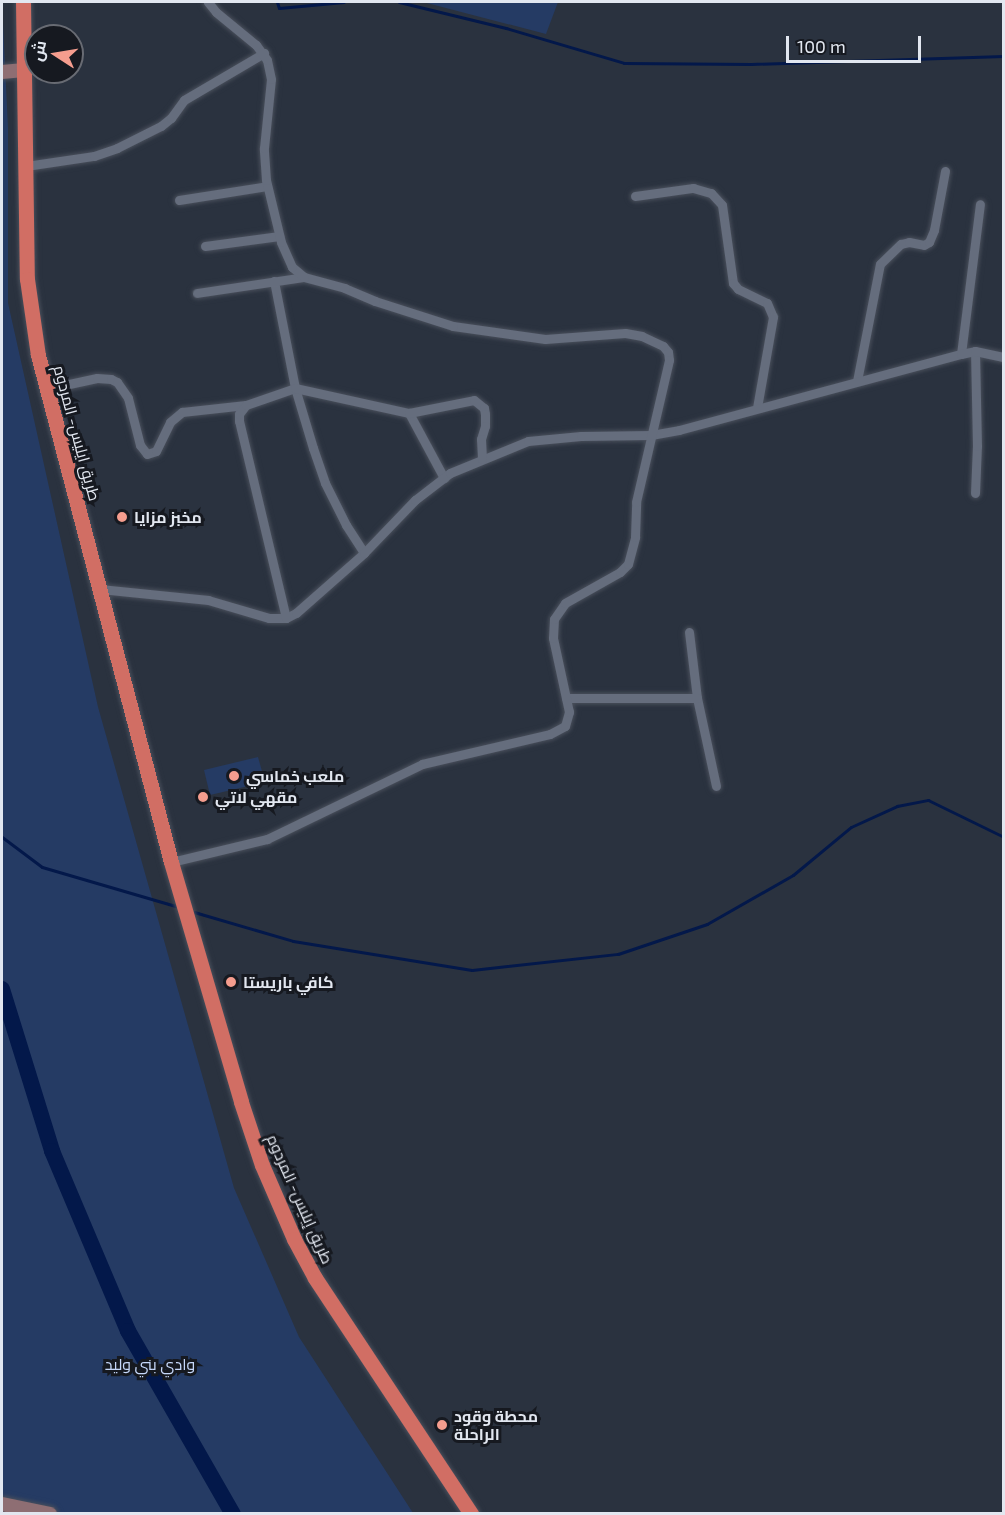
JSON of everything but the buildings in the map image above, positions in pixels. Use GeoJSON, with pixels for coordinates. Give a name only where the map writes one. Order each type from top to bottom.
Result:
{"type":"FeatureCollection","features":[{"type":"Feature","properties":{"kind":"highway","name":"طريق ايليس- المردوم"},"geometry":{"type":"LineString","coordinates":[[23,2],[24,70]]}},
{"type":"Feature","properties":{"kind":"highway","name":"طريق ايليس- المردوم"},"geometry":{"type":"LineString","coordinates":[[24,84],[29,298],[46,389],[171,862]]}},
{"type":"Feature","properties":{"kind":"highway","name":"طريق إيليس- المردوم"},"geometry":{"type":"LineString","coordinates":[[171,862],[241,1102],[262,1165],[294,1239],[337,1314],[471,1514]]}},
{"type":"Feature","properties":{"kind":"main road"},"geometry":{"type":"LineString","coordinates":[[2,72],[24,70]]}},
{"type":"Feature","properties":{"kind":"main road"},"geometry":{"type":"LineString","coordinates":[[2,1504],[50,1514]]}},
{"type":"Feature","properties":{"kind":"street"},"geometry":{"type":"LineString","coordinates":[[208,2],[216,12],[264,53],[271,79],[264,148],[267,186],[279,236],[292,267],[304,277]]}},
{"type":"Feature","properties":{"kind":"street"},"geometry":{"type":"LineString","coordinates":[[26,166],[94,156],[117,148],[161,126],[171,118],[184,100],[264,53]]}},
{"type":"Feature","properties":{"kind":"street"},"geometry":{"type":"LineString","coordinates":[[857,381],[880,264],[901,244],[909,242],[924,246],[929,242],[934,230],[945,171]]}},
{"type":"Feature","properties":{"kind":"street"},"geometry":{"type":"LineString","coordinates":[[179,200],[267,186]]}},
{"type":"Feature","properties":{"kind":"street"},"geometry":{"type":"LineString","coordinates":[[635,196],[693,188],[711,193],[722,205],[733,283],[738,289],[766,303],[773,317],[757,408]]}},
{"type":"Feature","properties":{"kind":"street"},"geometry":{"type":"LineString","coordinates":[[961,354],[980,204]]}},
{"type":"Feature","properties":{"kind":"street"},"geometry":{"type":"LineString","coordinates":[[205,246],[279,236]]}},
{"type":"Feature","properties":{"kind":"street"},"geometry":{"type":"LineString","coordinates":[[171,862],[267,839],[422,764],[560,730],[568,719],[554,638],[554,619],[565,603],[620,572],[628,564],[635,537],[636,502],[669,360],[668,352],[655,342],[625,333],[545,339],[453,326],[375,301],[345,288],[304,277],[197,293]]}},
{"type":"Feature","properties":{"kind":"street"},"geometry":{"type":"LineString","coordinates":[[274,281],[295,388],[325,483],[346,525],[364,553]]}},
{"type":"Feature","properties":{"kind":"street"},"geometry":{"type":"LineString","coordinates":[[975,351],[977,446],[975,493]]}},
{"type":"Feature","properties":{"kind":"street"},"geometry":{"type":"LineString","coordinates":[[100,589],[208,600],[269,618],[286,618],[296,613],[364,553],[415,500],[444,478],[528,441],[592,435],[651,435],[679,430],[961,354],[975,351],[1004,357]]}},
{"type":"Feature","properties":{"kind":"street"},"geometry":{"type":"LineString","coordinates":[[46,389],[97,378],[117,382],[128,399],[140,445],[147,454],[156,451],[170,422],[182,412],[246,405],[295,388],[409,413],[470,400],[479,403],[485,414],[481,439],[483,459]]}},
{"type":"Feature","properties":{"kind":"street"},"geometry":{"type":"LineString","coordinates":[[246,405],[239,414],[239,421],[286,618]]}},
{"type":"Feature","properties":{"kind":"street"},"geometry":{"type":"LineString","coordinates":[[409,413],[444,478]]}},
{"type":"Feature","properties":{"kind":"street"},"geometry":{"type":"LineString","coordinates":[[689,632],[697,698],[716,786]]}},
{"type":"Feature","properties":{"kind":"street"},"geometry":{"type":"LineString","coordinates":[[566,698],[697,698]]}},
{"type":"Feature","properties":{"kind":"green space","name":"وادي بني وليد"},"geometry":{"type":"Polygon","coordinates":[[[2,2],[8,128],[8,303],[98,707],[234,1188],[299,1337],[413,1513],[2,1514],[2,2]]]}},
{"type":"Feature","properties":{"kind":"green space"},"geometry":{"type":"Polygon","coordinates":[[[423,2],[558,2],[546,34],[423,2]]]}},
{"type":"Feature","properties":{"kind":"green space","name":"ملعب خماسي"},"geometry":{"type":"Polygon","coordinates":[[[258,757],[265,782],[210,795],[204,770],[258,757]]]}},
{"type":"Feature","properties":{"kind":"waterway"},"geometry":{"type":"LineString","coordinates":[[277,2],[279,8],[344,2]]}},
{"type":"Feature","properties":{"kind":"waterway"},"geometry":{"type":"LineString","coordinates":[[399,2],[506,28],[624,63],[751,64],[1004,56]]}},
{"type":"Feature","properties":{"kind":"waterway"},"geometry":{"type":"LineString","coordinates":[[194,912],[293,941],[472,970],[618,954],[707,924],[793,875],[851,827],[897,806],[928,800],[1004,837]]}},
{"type":"Feature","properties":{"kind":"waterway"},"geometry":{"type":"LineString","coordinates":[[2,837],[42,867],[175,906]]}},
{"type":"Feature","properties":{"kind":"waterway","name":"وادي بني وليد"},"geometry":{"type":"LineString","coordinates":[[2,989],[52,1151],[128,1331],[233,1514]]}},
{"type":"Feature","properties":{"kind":"place","name":"مخبز مزايا"},"geometry":{"type":"Point","coordinates":[122,517]}},
{"type":"Feature","properties":{"kind":"place","name":"ملعب خماسي"},"geometry":{"type":"Point","coordinates":[234,776]}},
{"type":"Feature","properties":{"kind":"place","name":"مقهي لاتي"},"geometry":{"type":"Point","coordinates":[203,797]}},
{"type":"Feature","properties":{"kind":"place","name":"كافي باريستا"},"geometry":{"type":"Point","coordinates":[231,982]}},
{"type":"Feature","properties":{"kind":"place","name":"محطة وقود الراحلة"},"geometry":{"type":"Point","coordinates":[442,1425]}}]}
